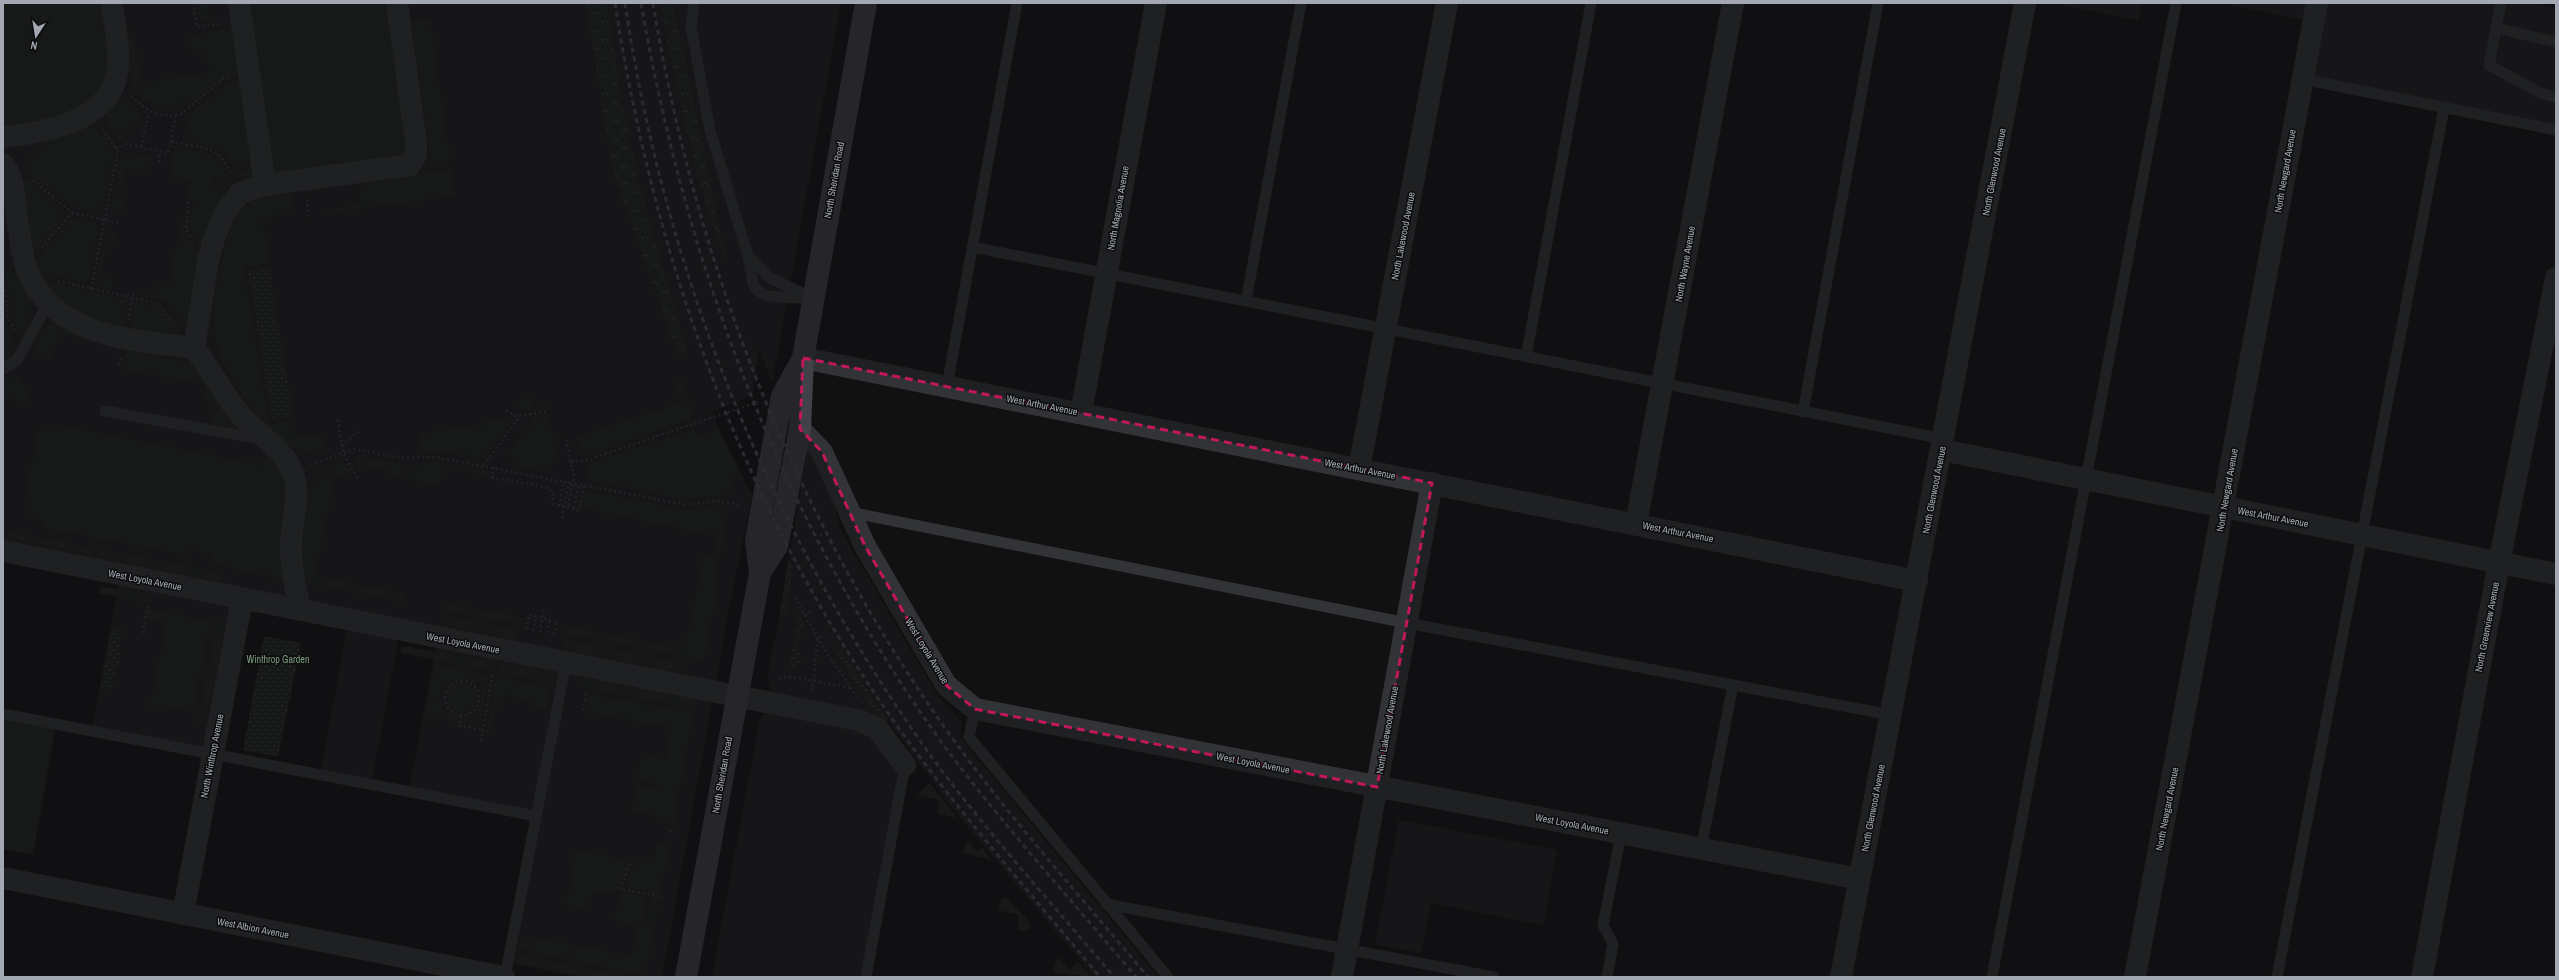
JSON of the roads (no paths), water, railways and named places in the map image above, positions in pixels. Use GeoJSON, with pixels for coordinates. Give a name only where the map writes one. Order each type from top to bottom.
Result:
{"type":"FeatureCollection","features":[{"type":"Feature","properties":{"kind":"main road","name":"North Sheridan Road"},"geometry":{"type":"LineString","coordinates":[[760,573],[777,546],[800,429],[803,358],[866,3]]}},
{"type":"Feature","properties":{"kind":"main road","name":"North Sheridan Road"},"geometry":{"type":"LineString","coordinates":[[686,977],[736,697],[760,573],[756,540],[782,396],[803,358]]}},
{"type":"Feature","properties":{"kind":"street"},"geometry":{"type":"LineString","coordinates":[[3,137],[38,132],[69,122],[100,104],[116,81],[118,59],[112,3]]}},
{"type":"Feature","properties":{"kind":"street"},"geometry":{"type":"LineString","coordinates":[[300,610],[292,562],[291,544],[296,494],[292,472],[280,453],[235,409],[194,348],[211,252],[224,214],[240,194],[265,185],[410,165],[416,155],[416,142],[397,3]]}},
{"type":"Feature","properties":{"kind":"street","name":"North Magnolia Avenue"},"geometry":{"type":"LineString","coordinates":[[1080,413],[1156,3]]}},
{"type":"Feature","properties":{"kind":"street","name":"North Lakewood Avenue"},"geometry":{"type":"LineString","coordinates":[[1359,469],[1447,3]]}},
{"type":"Feature","properties":{"kind":"street","name":"North Wayne Avenue"},"geometry":{"type":"LineString","coordinates":[[1636,524],[1733,3]]}},
{"type":"Feature","properties":{"kind":"street","name":"North Newgard Avenue"},"geometry":{"type":"LineString","coordinates":[[2135,977],[2317,3]]}},
{"type":"Feature","properties":{"kind":"street","name":"North Glenwood Avenue"},"geometry":{"type":"LineString","coordinates":[[1841,977],[1943,445],[2021,4]]}},
{"type":"Feature","properties":{"kind":"street"},"geometry":{"type":"LineString","coordinates":[[240,12],[265,185]]}},
{"type":"Feature","properties":{"kind":"street"},"geometry":{"type":"LineString","coordinates":[[38,132],[20,147],[9,170],[27,269],[48,303],[73,322],[124,338],[159,345],[194,348]]}},
{"type":"Feature","properties":{"kind":"street","name":"North Greenview Avenue"},"geometry":{"type":"LineString","coordinates":[[2422,977],[2499,563],[2556,278]]}},
{"type":"Feature","properties":{"kind":"street","name":"West Arthur Avenue"},"geometry":{"type":"LineString","coordinates":[[803,358],[1917,580]]}},
{"type":"Feature","properties":{"kind":"street","name":"West Loyola Avenue"},"geometry":{"type":"LineString","coordinates":[[800,429],[822,452],[865,546],[946,685],[975,709],[1859,879]]}},
{"type":"Feature","properties":{"kind":"street","name":"West Arthur Avenue"},"geometry":{"type":"LineString","coordinates":[[1943,445],[2086,479],[2556,574]]}},
{"type":"Feature","properties":{"kind":"street","name":"North Lakewood Avenue"},"geometry":{"type":"LineString","coordinates":[[1342,977],[1432,483]]}},
{"type":"Feature","properties":{"kind":"street","name":"West Loyola Avenue"},"geometry":{"type":"LineString","coordinates":[[3,552],[868,722],[877,728],[905,765]]}},
{"type":"Feature","properties":{"kind":"street","name":"North Winthrop Avenue"},"geometry":{"type":"LineString","coordinates":[[183,914],[242,599]]}},
{"type":"Feature","properties":{"kind":"street","name":"West Albion Avenue"},"geometry":{"type":"LineString","coordinates":[[3,878],[504,977]]}},
{"type":"Feature","properties":{"kind":"lane"},"geometry":{"type":"LineString","coordinates":[[694,3],[691,27],[710,130],[748,256],[754,284],[762,293],[775,297],[813,299]]}},
{"type":"Feature","properties":{"kind":"lane"},"geometry":{"type":"LineString","coordinates":[[947,386],[1017,3]]}},
{"type":"Feature","properties":{"kind":"lane"},"geometry":{"type":"LineString","coordinates":[[1246,301],[1301,3]]}},
{"type":"Feature","properties":{"kind":"lane"},"geometry":{"type":"LineString","coordinates":[[1526,357],[1591,3]]}},
{"type":"Feature","properties":{"kind":"lane"},"geometry":{"type":"LineString","coordinates":[[1803,412],[1878,3]]}},
{"type":"Feature","properties":{"kind":"lane"},"geometry":{"type":"LineString","coordinates":[[1992,977],[2176,3]]}},
{"type":"Feature","properties":{"kind":"lane"},"geometry":{"type":"LineString","coordinates":[[2501,3],[2489,65],[2540,93],[2556,97]]}},
{"type":"Feature","properties":{"kind":"lane"},"geometry":{"type":"LineString","coordinates":[[2496,28],[2556,42]]}},
{"type":"Feature","properties":{"kind":"lane"},"geometry":{"type":"LineString","coordinates":[[2302,79],[2556,130]]}},
{"type":"Feature","properties":{"kind":"lane"},"geometry":{"type":"LineString","coordinates":[[2277,977],[2444,108]]}},
{"type":"Feature","properties":{"kind":"lane"},"geometry":{"type":"LineString","coordinates":[[972,247],[1803,412],[1943,445]]}},
{"type":"Feature","properties":{"kind":"lane"},"geometry":{"type":"LineString","coordinates":[[748,256],[770,278],[813,299]]}},
{"type":"Feature","properties":{"kind":"lane"},"geometry":{"type":"LineString","coordinates":[[3,369],[17,360],[35,322],[48,303]]}},
{"type":"Feature","properties":{"kind":"lane"},"geometry":{"type":"LineString","coordinates":[[105,411],[265,440]]}},
{"type":"Feature","properties":{"kind":"lane"},"geometry":{"type":"LineString","coordinates":[[849,512],[1407,623],[1891,715]]}},
{"type":"Feature","properties":{"kind":"lane"},"geometry":{"type":"LineString","coordinates":[[504,977],[566,663]]}},
{"type":"Feature","properties":{"kind":"lane"},"geometry":{"type":"LineString","coordinates":[[1701,849],[1733,685]]}},
{"type":"Feature","properties":{"kind":"lane"},"geometry":{"type":"LineString","coordinates":[[975,709],[969,737],[1168,977]]}},
{"type":"Feature","properties":{"kind":"lane"},"geometry":{"type":"LineString","coordinates":[[3,714],[536,816]]}},
{"type":"Feature","properties":{"kind":"lane"},"geometry":{"type":"LineString","coordinates":[[866,977],[905,765]]}},
{"type":"Feature","properties":{"kind":"lane"},"geometry":{"type":"LineString","coordinates":[[1607,977],[1613,944],[1603,925],[1621,834]]}},
{"type":"Feature","properties":{"kind":"lane"},"geometry":{"type":"LineString","coordinates":[[1106,904],[1494,977]]}},
{"type":"Feature","properties":{"kind":"railway"},"geometry":{"type":"LineString","coordinates":[[615,3],[632,98],[653,191],[679,283],[711,373],[747,462],[788,548],[835,632],[888,713],[964,814],[1100,977]]}},
{"type":"Feature","properties":{"kind":"railway"},"geometry":{"type":"LineString","coordinates":[[625,3],[643,103],[666,201],[695,298],[730,392],[770,483],[816,573],[867,660],[923,745],[968,805],[1114,977]]}},
{"type":"Feature","properties":{"kind":"railway"},"geometry":{"type":"LineString","coordinates":[[641,3],[660,102],[685,199],[713,294],[747,386],[786,477],[831,566],[881,652],[937,736],[960,767],[1009,828],[1136,977]]}},
{"type":"Feature","properties":{"kind":"railway"},"geometry":{"type":"LineString","coordinates":[[653,3],[672,101],[695,197],[724,291],[758,384],[798,474],[842,563],[892,648],[947,731],[1020,825],[1148,977]]}},
{"type":"Feature","properties":{"kind":"park label","name":"Winthrop Garden"},"geometry":{"type":"Point","coordinates":[278,659]}}]}
